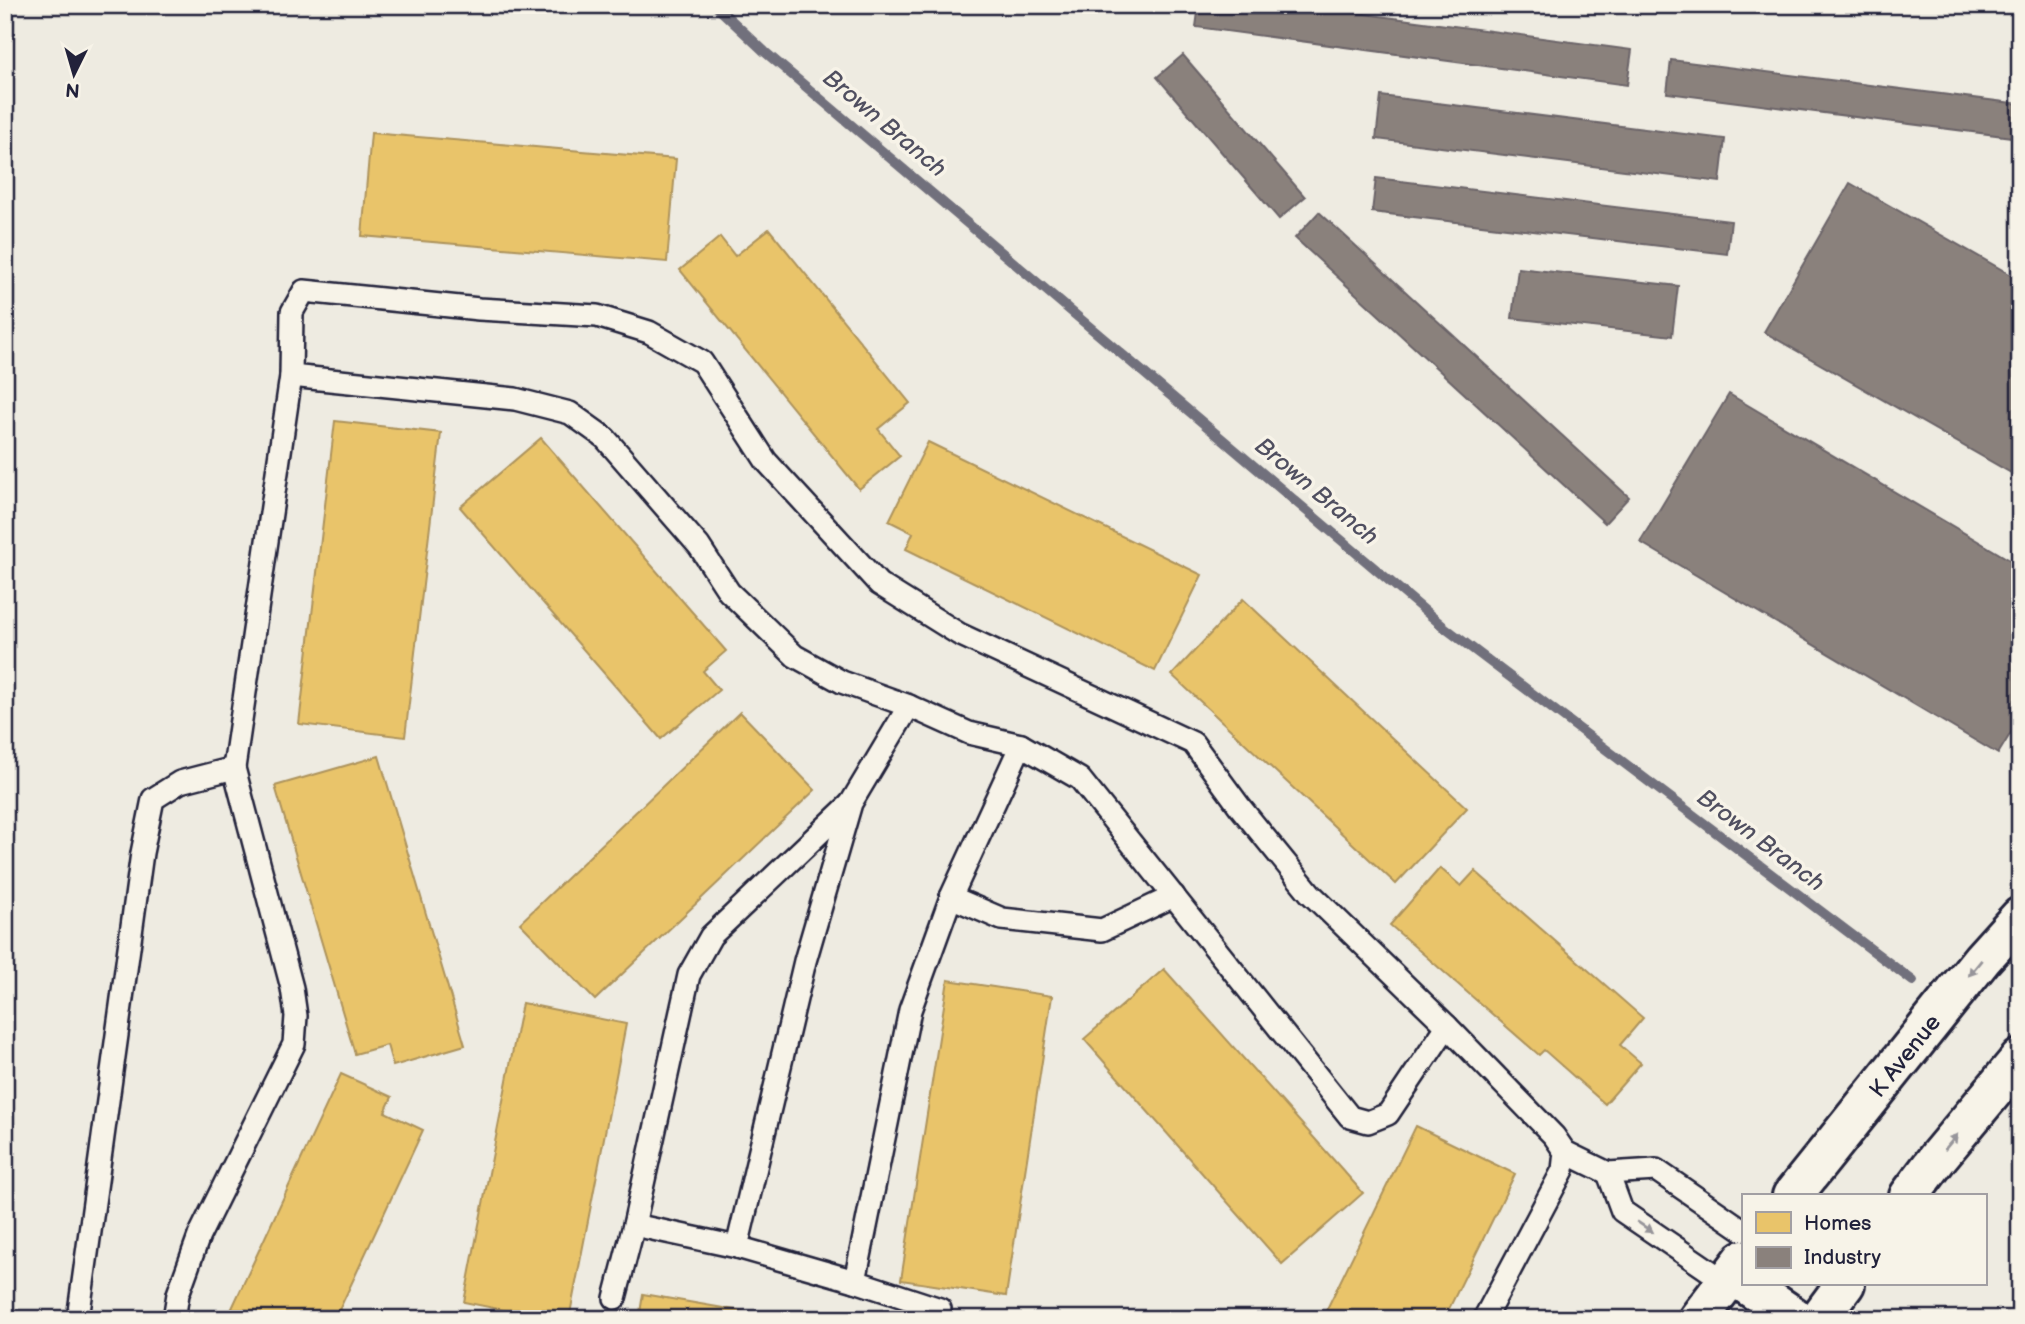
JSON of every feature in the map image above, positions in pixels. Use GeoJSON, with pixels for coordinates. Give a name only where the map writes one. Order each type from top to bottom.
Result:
{"type":"FeatureCollection","features":[{"type":"Feature","properties":{"kind":"main road","name":"K Avenue"},"geometry":{"type":"LineString","coordinates":[[1794,1194],[1982,959],[2020,916]]}},
{"type":"Feature","properties":{"kind":"main road"},"geometry":{"type":"LineString","coordinates":[[1910,1194],[2020,1059]]}},
{"type":"Feature","properties":{"kind":"main road"},"geometry":{"type":"LineString","coordinates":[[1698,1319],[1738,1276]]}},
{"type":"Feature","properties":{"kind":"main road"},"geometry":{"type":"LineString","coordinates":[[1752,1286],[1797,1319]]}},
{"type":"Feature","properties":{"kind":"main road"},"geometry":{"type":"LineString","coordinates":[[1819,1319],[1844,1286]]}},
{"type":"Feature","properties":{"kind":"lane"},"geometry":{"type":"LineString","coordinates":[[174,1319],[178,1294],[199,1236],[294,1044],[296,1016],[292,988],[234,768],[291,376],[292,312],[304,291],[479,309],[597,316],[649,332],[702,362],[765,461],[879,584],[959,634],[1193,743],[1240,807],[1310,893],[1447,1026],[1553,1136],[1565,1152],[1608,1173],[1656,1170],[1742,1229]]}},
{"type":"Feature","properties":{"kind":"lane"},"geometry":{"type":"LineString","coordinates":[[291,376],[515,399],[570,413],[606,438],[698,546],[729,592],[795,656],[842,682],[909,706],[969,733],[1021,745],[1080,779],[1350,1117],[1368,1122],[1388,1114],[1447,1026]]}},
{"type":"Feature","properties":{"kind":"lane"},"geometry":{"type":"LineString","coordinates":[[737,1247],[805,961],[851,803],[909,706]]}},
{"type":"Feature","properties":{"kind":"lane"},"geometry":{"type":"LineString","coordinates":[[855,1282],[910,1010],[951,897],[1021,745]]}},
{"type":"Feature","properties":{"kind":"lane"},"geometry":{"type":"LineString","coordinates":[[78,1319],[142,853],[153,799],[180,782],[234,768]]}},
{"type":"Feature","properties":{"kind":"lane"},"geometry":{"type":"LineString","coordinates":[[615,1298],[634,1225],[689,975],[711,936],[851,803]]}},
{"type":"Feature","properties":{"kind":"lane"},"geometry":{"type":"LineString","coordinates":[[951,897],[1002,919],[1102,930],[1174,897]]}},
{"type":"Feature","properties":{"kind":"lane"},"geometry":{"type":"LineString","coordinates":[[1484,1319],[1563,1170],[1565,1152]]}},
{"type":"Feature","properties":{"kind":"lane"},"geometry":{"type":"LineString","coordinates":[[1608,1173],[1622,1211],[1738,1276]]}},
{"type":"Feature","properties":{"kind":"lane"},"geometry":{"type":"LineString","coordinates":[[634,1225],[737,1247],[940,1309]]}},
{"type":"Feature","properties":{"kind":"building: Homes"},"geometry":{"type":"Polygon","coordinates":[[[371,133],[676,159],[667,262],[362,236],[371,133]]]}},
{"type":"Feature","properties":{"kind":"building: Homes"},"geometry":{"type":"Polygon","coordinates":[[[769,229],[910,403],[878,429],[900,456],[859,489],[680,270],[720,237],[735,256],[769,229]]]}},
{"type":"Feature","properties":{"kind":"building: Homes"},"geometry":{"type":"Polygon","coordinates":[[[335,421],[441,433],[405,737],[299,724],[335,421]]]}},
{"type":"Feature","properties":{"kind":"building: Homes"},"geometry":{"type":"Polygon","coordinates":[[[541,438],[726,651],[703,671],[719,690],[661,739],[460,507],[541,438]]]}},
{"type":"Feature","properties":{"kind":"building: Homes"},"geometry":{"type":"Polygon","coordinates":[[[928,442],[1202,575],[1155,671],[906,549],[913,533],[889,521],[928,442]]]}},
{"type":"Feature","properties":{"kind":"building: Homes"},"geometry":{"type":"Polygon","coordinates":[[[1243,599],[1467,808],[1396,884],[1172,675],[1243,599]]]}},
{"type":"Feature","properties":{"kind":"building: Homes"},"geometry":{"type":"Polygon","coordinates":[[[740,712],[815,790],[595,1000],[520,923],[740,712]]]}},
{"type":"Feature","properties":{"kind":"building: Homes"},"geometry":{"type":"Polygon","coordinates":[[[379,756],[465,1045],[393,1066],[387,1045],[355,1054],[275,786],[379,756]]]}},
{"type":"Feature","properties":{"kind":"building: Homes"},"geometry":{"type":"Polygon","coordinates":[[[1440,868],[1461,886],[1475,871],[1643,1018],[1620,1045],[1641,1063],[1605,1104],[1544,1050],[1539,1055],[1390,925],[1440,868]]]}},
{"type":"Feature","properties":{"kind":"building: Homes"},"geometry":{"type":"Polygon","coordinates":[[[1164,969],[1363,1193],[1282,1264],[1084,1039],[1164,969]]]}},
{"type":"Feature","properties":{"kind":"building: Homes"},"geometry":{"type":"Polygon","coordinates":[[[948,980],[1052,996],[1006,1296],[901,1280],[948,980]]]}},
{"type":"Feature","properties":{"kind":"building: Homes"},"geometry":{"type":"Polygon","coordinates":[[[522,1003],[626,1024],[569,1319],[547,1319],[464,1302],[522,1003]]]}},
{"type":"Feature","properties":{"kind":"building: Homes"},"geometry":{"type":"Polygon","coordinates":[[[341,1074],[392,1097],[385,1112],[423,1130],[335,1319],[227,1319],[341,1074]]]}},
{"type":"Feature","properties":{"kind":"building: Homes"},"geometry":{"type":"Polygon","coordinates":[[[1416,1126],[1515,1174],[1444,1319],[1322,1319],[1416,1126]]]}},
{"type":"Feature","properties":{"kind":"building: Homes"},"geometry":{"type":"Polygon","coordinates":[[[643,1294],[787,1319],[639,1319],[643,1294]]]}},
{"type":"Feature","properties":{"kind":"building: Industry"},"geometry":{"type":"Polygon","coordinates":[[[1199,5],[1297,5],[1632,50],[1627,85],[1196,27],[1199,5]]]}},
{"type":"Feature","properties":{"kind":"building: Industry"},"geometry":{"type":"Polygon","coordinates":[[[1183,55],[1305,197],[1279,219],[1157,77],[1183,55]]]}},
{"type":"Feature","properties":{"kind":"building: Industry"},"geometry":{"type":"Polygon","coordinates":[[[1671,60],[2020,104],[2020,138],[1667,93],[1671,60]]]}},
{"type":"Feature","properties":{"kind":"building: Industry"},"geometry":{"type":"Polygon","coordinates":[[[1381,96],[1725,139],[1720,182],[1376,139],[1381,96]]]}},
{"type":"Feature","properties":{"kind":"building: Industry"},"geometry":{"type":"Polygon","coordinates":[[[1376,178],[1731,221],[1727,254],[1372,212],[1376,178]]]}},
{"type":"Feature","properties":{"kind":"building: Industry"},"geometry":{"type":"Polygon","coordinates":[[[1850,183],[2020,280],[2020,478],[1764,332],[1850,183]]]}},
{"type":"Feature","properties":{"kind":"building: Industry"},"geometry":{"type":"Polygon","coordinates":[[[1319,212],[1629,497],[1605,523],[1295,238],[1319,212]]]}},
{"type":"Feature","properties":{"kind":"building: Industry"},"geometry":{"type":"Polygon","coordinates":[[[1518,268],[1678,286],[1672,336],[1512,318],[1518,268]]]}},
{"type":"Feature","properties":{"kind":"building: Industry"},"geometry":{"type":"Polygon","coordinates":[[[1729,394],[2020,566],[2020,718],[1998,754],[1640,542],[1729,394]]]}},
{"type":"Feature","properties":{"kind":"waterway","name":"Brown Branch"},"geometry":{"type":"LineString","coordinates":[[715,5],[765,52],[1444,627],[1913,981]]}}]}
